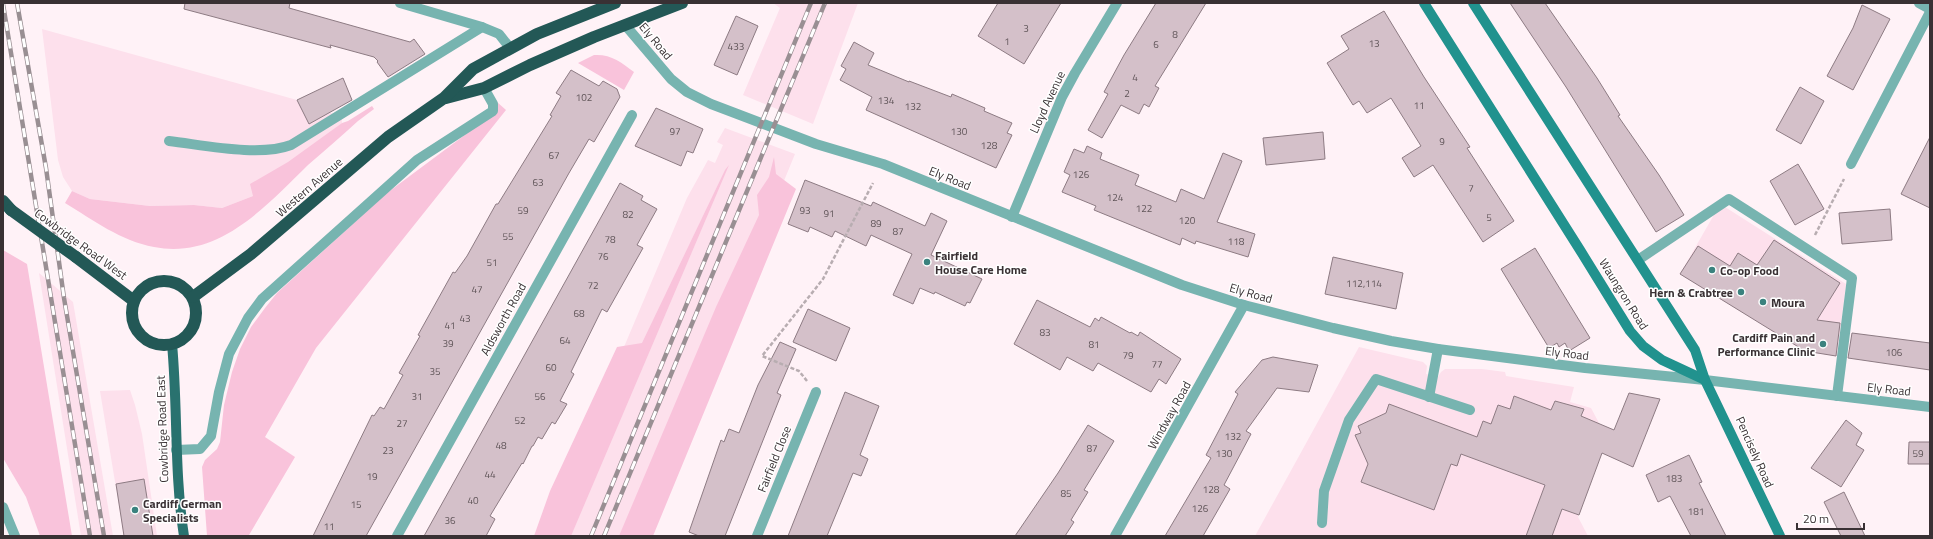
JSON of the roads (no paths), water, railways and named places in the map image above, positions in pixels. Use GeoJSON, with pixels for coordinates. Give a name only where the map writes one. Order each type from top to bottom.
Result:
{"type":"FeatureCollection","features":[{"type":"Feature","properties":{"kind":"highway","name":"Western Avenue"},"geometry":{"type":"LineString","coordinates":[[193,297],[263,245],[388,137],[444,98],[473,69],[537,34],[615,3]]}},
{"type":"Feature","properties":{"kind":"highway","name":"Western Avenue"},"geometry":{"type":"LineString","coordinates":[[444,98],[484,88],[544,59],[682,3]]}},
{"type":"Feature","properties":{"kind":"highway","name":"Cowbridge Road West"},"geometry":{"type":"LineString","coordinates":[[3,200],[7,210],[76,257],[134,301]]}},
{"type":"Feature","properties":{"kind":"highway"},"geometry":{"type":"LineString","coordinates":[[162,280],[174,282],[184,287],[193,297],[197,309],[196,321],[191,332],[183,340],[172,344],[156,344],[146,340],[134,323],[132,313],[134,301],[142,289],[151,283],[162,280]]}},
{"type":"Feature","properties":{"kind":"main road","name":"Waungron Road"},"geometry":{"type":"LineString","coordinates":[[1424,3],[1630,331],[1643,346],[1662,360],[1705,380]]}},
{"type":"Feature","properties":{"kind":"main road"},"geometry":{"type":"LineString","coordinates":[[1474,3],[1695,350],[1705,380]]}},
{"type":"Feature","properties":{"kind":"main road","name":"Cowbridge Road East"},"geometry":{"type":"LineString","coordinates":[[172,344],[176,387],[176,450],[180,512],[184,536]]}},
{"type":"Feature","properties":{"kind":"main road","name":"Pencisely Road"},"geometry":{"type":"LineString","coordinates":[[1705,380],[1780,536]]}},
{"type":"Feature","properties":{"kind":"street"},"geometry":{"type":"LineString","coordinates":[[400,3],[420,6],[482,27],[499,34],[510,48]]}},
{"type":"Feature","properties":{"kind":"street","name":"Lloyd Avenue"},"geometry":{"type":"LineString","coordinates":[[1012,217],[1062,97],[1117,3]]}},
{"type":"Feature","properties":{"kind":"street"},"geometry":{"type":"LineString","coordinates":[[1919,3],[1930,9]]}},
{"type":"Feature","properties":{"kind":"street"},"geometry":{"type":"LineString","coordinates":[[1851,164],[1930,12]]}},
{"type":"Feature","properties":{"kind":"street","name":"Ely Road"},"geometry":{"type":"LineString","coordinates":[[626,26],[671,79],[696,98],[816,144],[883,164],[1182,285],[1244,305],[1333,328],[1391,341],[1438,349],[1585,368],[1705,380],[1930,407]]}},
{"type":"Feature","properties":{"kind":"street"},"geometry":{"type":"LineString","coordinates":[[169,141],[260,151],[278,150],[291,145],[482,27]]}},
{"type":"Feature","properties":{"kind":"street"},"geometry":{"type":"LineString","coordinates":[[176,450],[200,449],[211,436],[219,392],[229,354],[248,318],[262,299],[417,160],[493,111],[493,104],[484,88]]}},
{"type":"Feature","properties":{"kind":"street","name":"Aldsworth Road"},"geometry":{"type":"LineString","coordinates":[[396,536],[632,115]]}},
{"type":"Feature","properties":{"kind":"street"},"geometry":{"type":"LineString","coordinates":[[1638,260],[1729,199],[1852,278],[1837,396]]}},
{"type":"Feature","properties":{"kind":"street","name":"Windway Road"},"geometry":{"type":"LineString","coordinates":[[1115,536],[1244,305]]}},
{"type":"Feature","properties":{"kind":"street"},"geometry":{"type":"LineString","coordinates":[[1429,398],[1438,349]]}},
{"type":"Feature","properties":{"kind":"street"},"geometry":{"type":"LineString","coordinates":[[1322,523],[1324,490],[1349,420],[1376,379],[1429,398],[1470,410]]}},
{"type":"Feature","properties":{"kind":"street","name":"Fairfield Close"},"geometry":{"type":"LineString","coordinates":[[758,536],[816,392]]}},
{"type":"Feature","properties":{"kind":"street"},"geometry":{"type":"LineString","coordinates":[[3,507],[16,536]]}},
{"type":"Feature","properties":{"kind":"railway"},"geometry":{"type":"LineString","coordinates":[[17,3],[46,168],[64,298],[104,536]]}},
{"type":"Feature","properties":{"kind":"railway"},"geometry":{"type":"LineString","coordinates":[[591,536],[811,3]]}},
{"type":"Feature","properties":{"kind":"railway"},"geometry":{"type":"LineString","coordinates":[[604,536],[825,3]]}},
{"type":"Feature","properties":{"kind":"railway"},"geometry":{"type":"LineString","coordinates":[[3,4],[90,536]]}},
{"type":"Feature","properties":{"kind":"place","name":"Fairfield House Care Home"},"geometry":{"type":"Point","coordinates":[927,262]}},
{"type":"Feature","properties":{"kind":"place","name":"Co-op Food"},"geometry":{"type":"Point","coordinates":[1712,270]}},
{"type":"Feature","properties":{"kind":"place","name":"Hern & Crabtree"},"geometry":{"type":"Point","coordinates":[1741,292]}},
{"type":"Feature","properties":{"kind":"place","name":"Moura"},"geometry":{"type":"Point","coordinates":[1763,302]}},
{"type":"Feature","properties":{"kind":"place","name":"Cardiff Pain and Performance Clinic"},"geometry":{"type":"Point","coordinates":[1823,344]}},
{"type":"Feature","properties":{"kind":"place","name":"Cardiff German Specialists"},"geometry":{"type":"Point","coordinates":[135,510]}}]}
